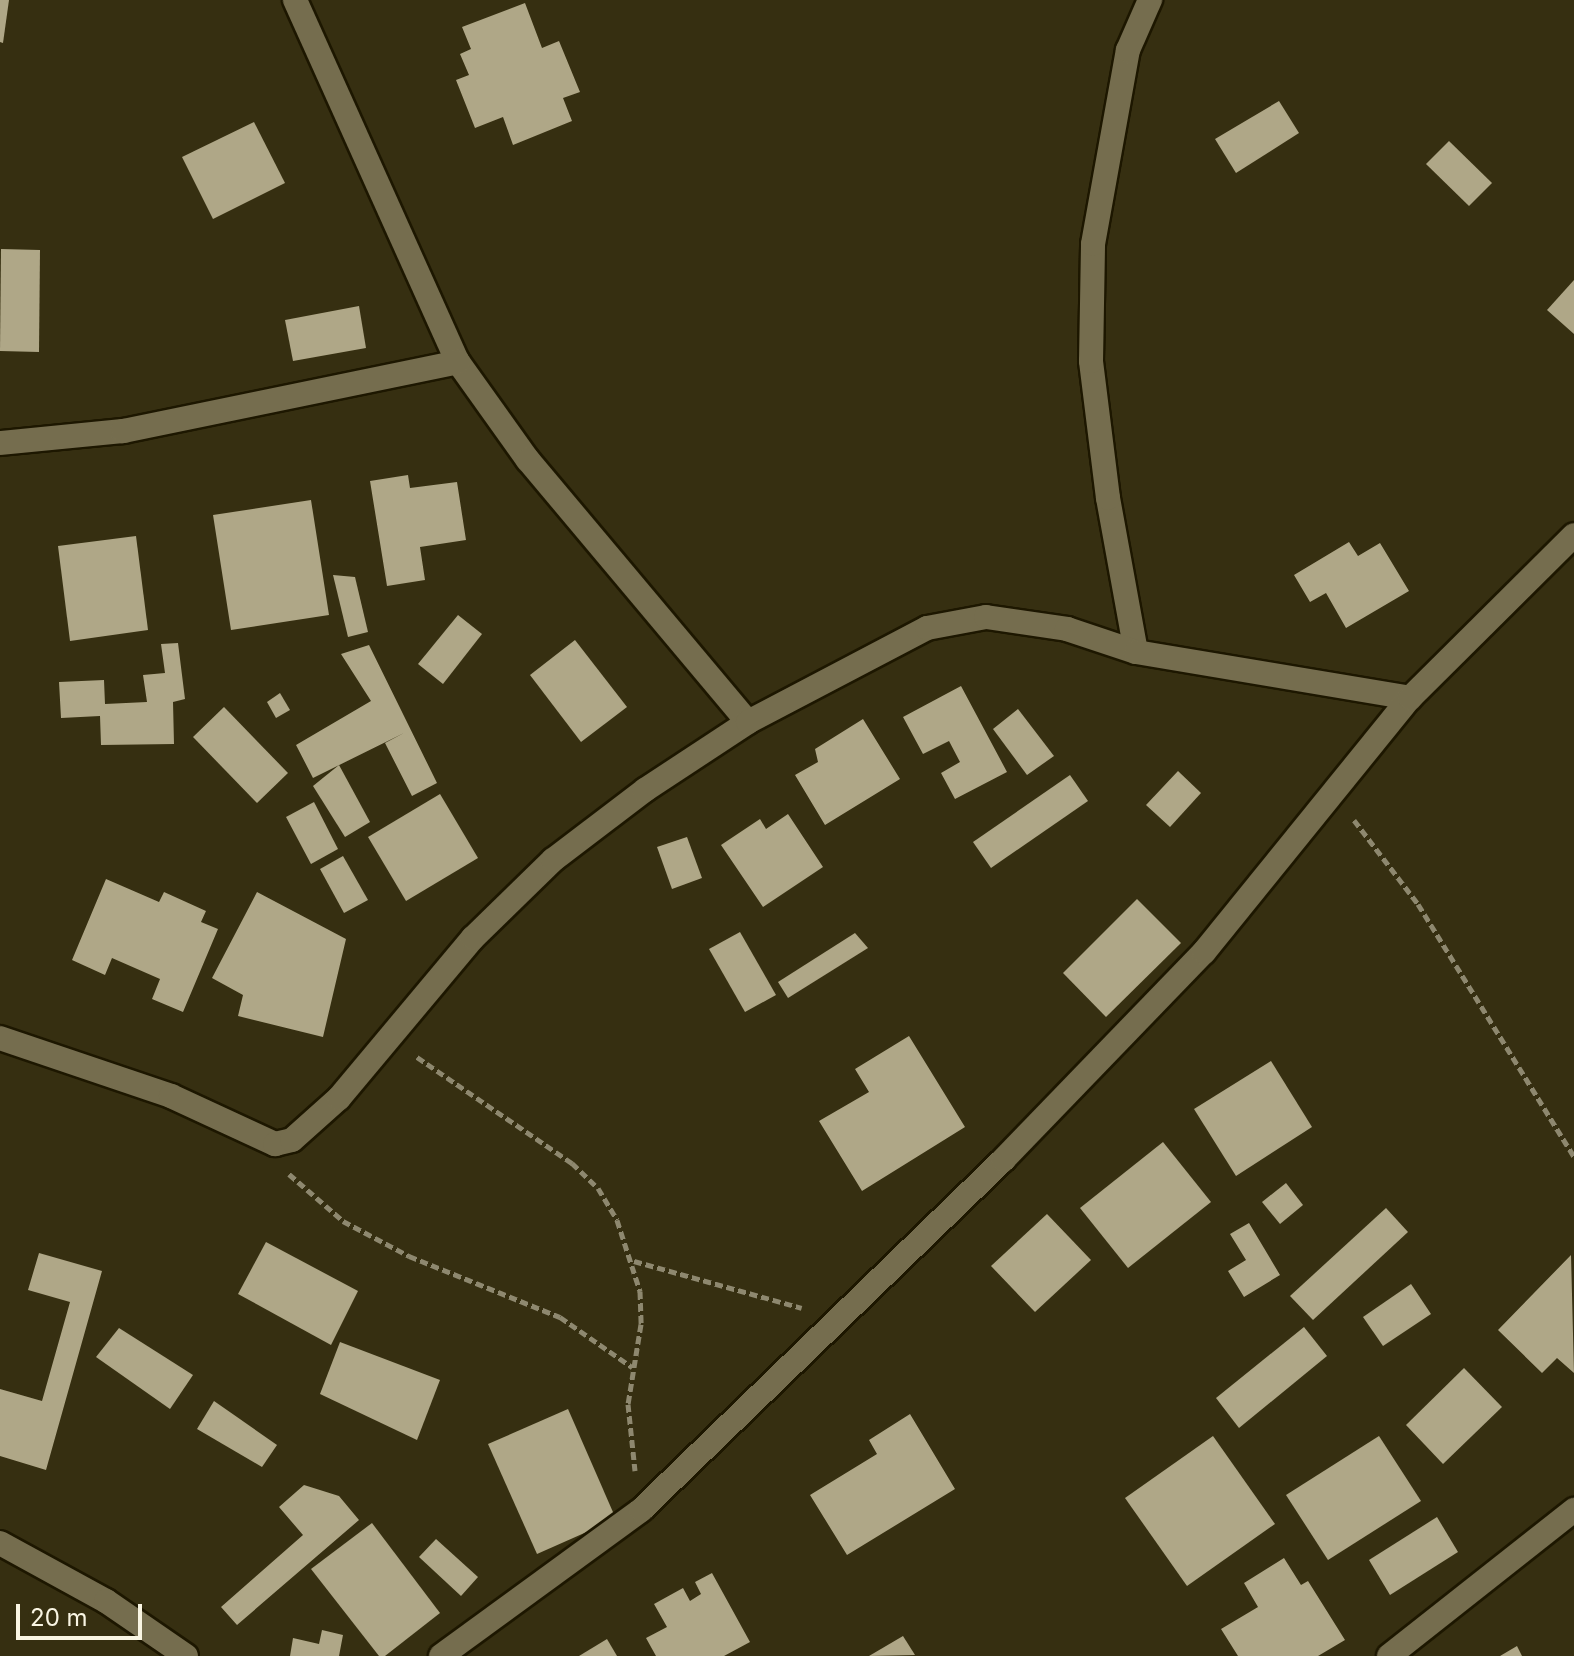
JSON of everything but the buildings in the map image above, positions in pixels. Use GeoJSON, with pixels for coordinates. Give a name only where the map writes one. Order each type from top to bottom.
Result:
{"type":"FeatureCollection","features":[{"type":"Feature","properties":{"kind":"street"},"geometry":{"type":"LineString","coordinates":[[295,0],[458,362],[528,460],[748,722]]}},
{"type":"Feature","properties":{"kind":"street"},"geometry":{"type":"LineString","coordinates":[[1136,652],[1108,498],[1091,361],[1092,258],[1125,64],[1150,0]]}},
{"type":"Feature","properties":{"kind":"street"},"geometry":{"type":"LineString","coordinates":[[0,443],[123,431],[458,362]]}},
{"type":"Feature","properties":{"kind":"street"},"geometry":{"type":"LineString","coordinates":[[441,1656],[641,1510],[1003,1160],[1204,952],[1410,698],[1574,535]]}},
{"type":"Feature","properties":{"kind":"street"},"geometry":{"type":"LineString","coordinates":[[0,1038],[171,1096],[275,1144],[306,1131],[390,1038],[473,938],[553,860],[748,722],[927,628],[986,617],[1067,629],[1136,652],[1410,698]]}},
{"type":"Feature","properties":{"kind":"street"},"geometry":{"type":"LineString","coordinates":[[1394,1654],[1574,1510]]}},
{"type":"Feature","properties":{"kind":"street"},"geometry":{"type":"LineString","coordinates":[[0,1543],[106,1601],[186,1656]]}},
{"type":"Feature","properties":{"kind":"path"},"geometry":{"type":"LineString","coordinates":[[1332,795],[1386,857],[1418,904],[1574,1157]]}},
{"type":"Feature","properties":{"kind":"path"},"geometry":{"type":"LineString","coordinates":[[390,1038],[572,1163],[598,1188],[634,1261],[641,1324],[632,1367],[630,1426],[641,1510]]}},
{"type":"Feature","properties":{"kind":"path"},"geometry":{"type":"LineString","coordinates":[[275,1144],[289,1174],[343,1221],[409,1256],[560,1317],[632,1367]]}},
{"type":"Feature","properties":{"kind":"path"},"geometry":{"type":"LineString","coordinates":[[634,1261],[840,1317]]}}]}
